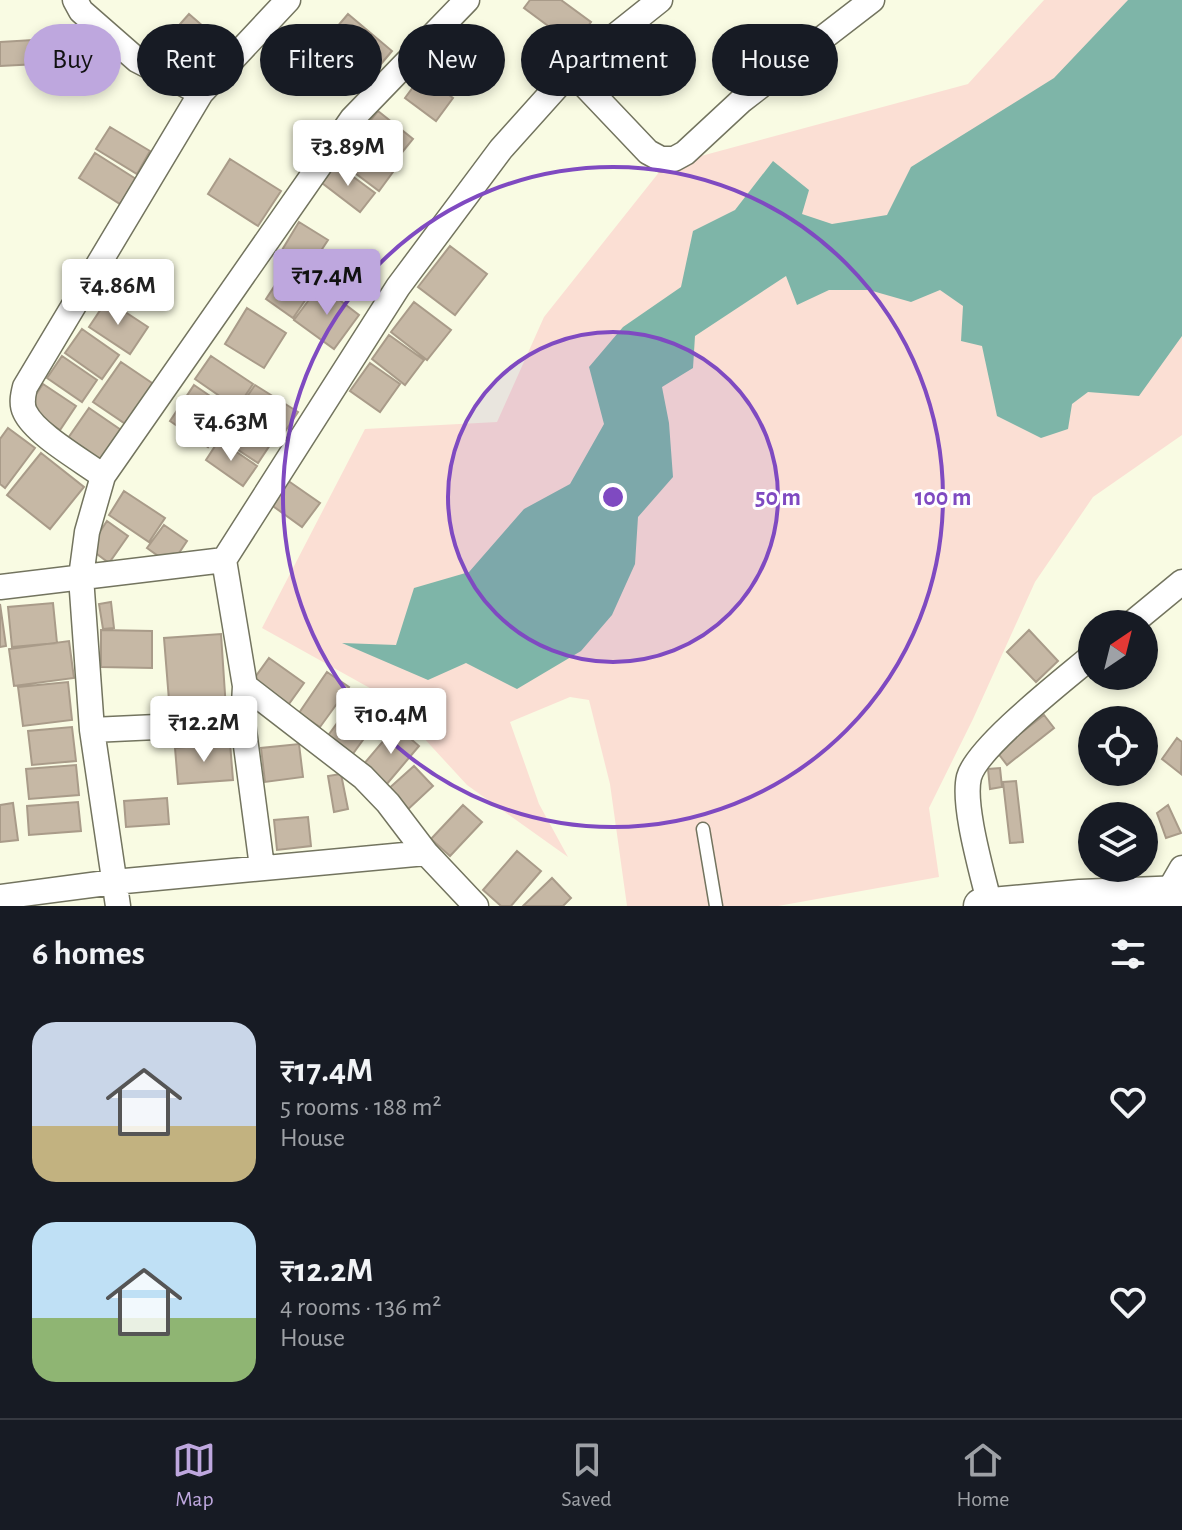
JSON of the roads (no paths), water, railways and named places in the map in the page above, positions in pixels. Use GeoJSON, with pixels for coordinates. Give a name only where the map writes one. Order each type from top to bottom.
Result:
{"type":"FeatureCollection","features":[{"type":"Feature","properties":{"kind":"main road"},"geometry":{"type":"LineString","coordinates":[[981,906],[1177,885]]}},
{"type":"Feature","properties":{"kind":"street"},"geometry":{"type":"LineString","coordinates":[[75,0],[81,11],[137,60]]}},
{"type":"Feature","properties":{"kind":"street"},"geometry":{"type":"LineString","coordinates":[[244,47],[288,0]]}},
{"type":"Feature","properties":{"kind":"street"},"geometry":{"type":"LineString","coordinates":[[116,894],[92,730],[81,577],[87,532],[103,476],[352,119],[467,0]]}},
{"type":"Feature","properties":{"kind":"street"},"geometry":{"type":"LineString","coordinates":[[630,24],[660,0]]}},
{"type":"Feature","properties":{"kind":"street"},"geometry":{"type":"LineString","coordinates":[[595,96],[648,152],[661,159],[674,159],[685,153],[741,101],[872,0]]}},
{"type":"Feature","properties":{"kind":"street"},"geometry":{"type":"LineString","coordinates":[[103,476],[39,429],[29,418],[23,410],[25,387],[199,96]]}},
{"type":"Feature","properties":{"kind":"street"},"geometry":{"type":"LineString","coordinates":[[262,867],[243,723],[245,686],[224,560],[398,287],[501,149],[549,96]]}},
{"type":"Feature","properties":{"kind":"street"},"geometry":{"type":"LineString","coordinates":[[0,587],[224,560]]}},
{"type":"Feature","properties":{"kind":"street"},"geometry":{"type":"LineString","coordinates":[[1148,610],[1182,582]]}},
{"type":"Feature","properties":{"kind":"street"},"geometry":{"type":"LineString","coordinates":[[990,906],[969,810],[969,777],[982,754],[1078,668]]}},
{"type":"Feature","properties":{"kind":"street"},"geometry":{"type":"LineString","coordinates":[[245,686],[363,777],[388,803],[426,853],[476,906]]}},
{"type":"Feature","properties":{"kind":"street"},"geometry":{"type":"LineString","coordinates":[[92,730],[243,723]]}},
{"type":"Feature","properties":{"kind":"street"},"geometry":{"type":"LineString","coordinates":[[0,897],[116,894],[262,867],[426,853]]}},
{"type":"Feature","properties":{"kind":"lane"},"geometry":{"type":"LineString","coordinates":[[703,829],[716,906]]}},
{"type":"Feature","properties":{"kind":"water"},"geometry":{"type":"Polygon","coordinates":[[[1128,0],[1182,0],[1182,336],[1139,396],[1088,392],[1072,404],[1068,429],[1041,438],[997,416],[982,346],[961,341],[963,306],[940,290],[911,302],[869,290],[829,290],[797,305],[786,276],[695,336],[693,368],[662,387],[669,423],[673,477],[638,517],[635,564],[612,615],[581,651],[517,689],[466,663],[428,680],[342,643],[396,645],[414,588],[469,572],[524,509],[570,484],[604,424],[589,367],[623,327],[681,287],[693,231],[735,210],[773,161],[809,190],[802,214],[832,224],[887,215],[911,167],[1054,78],[1128,0]]]}}]}
